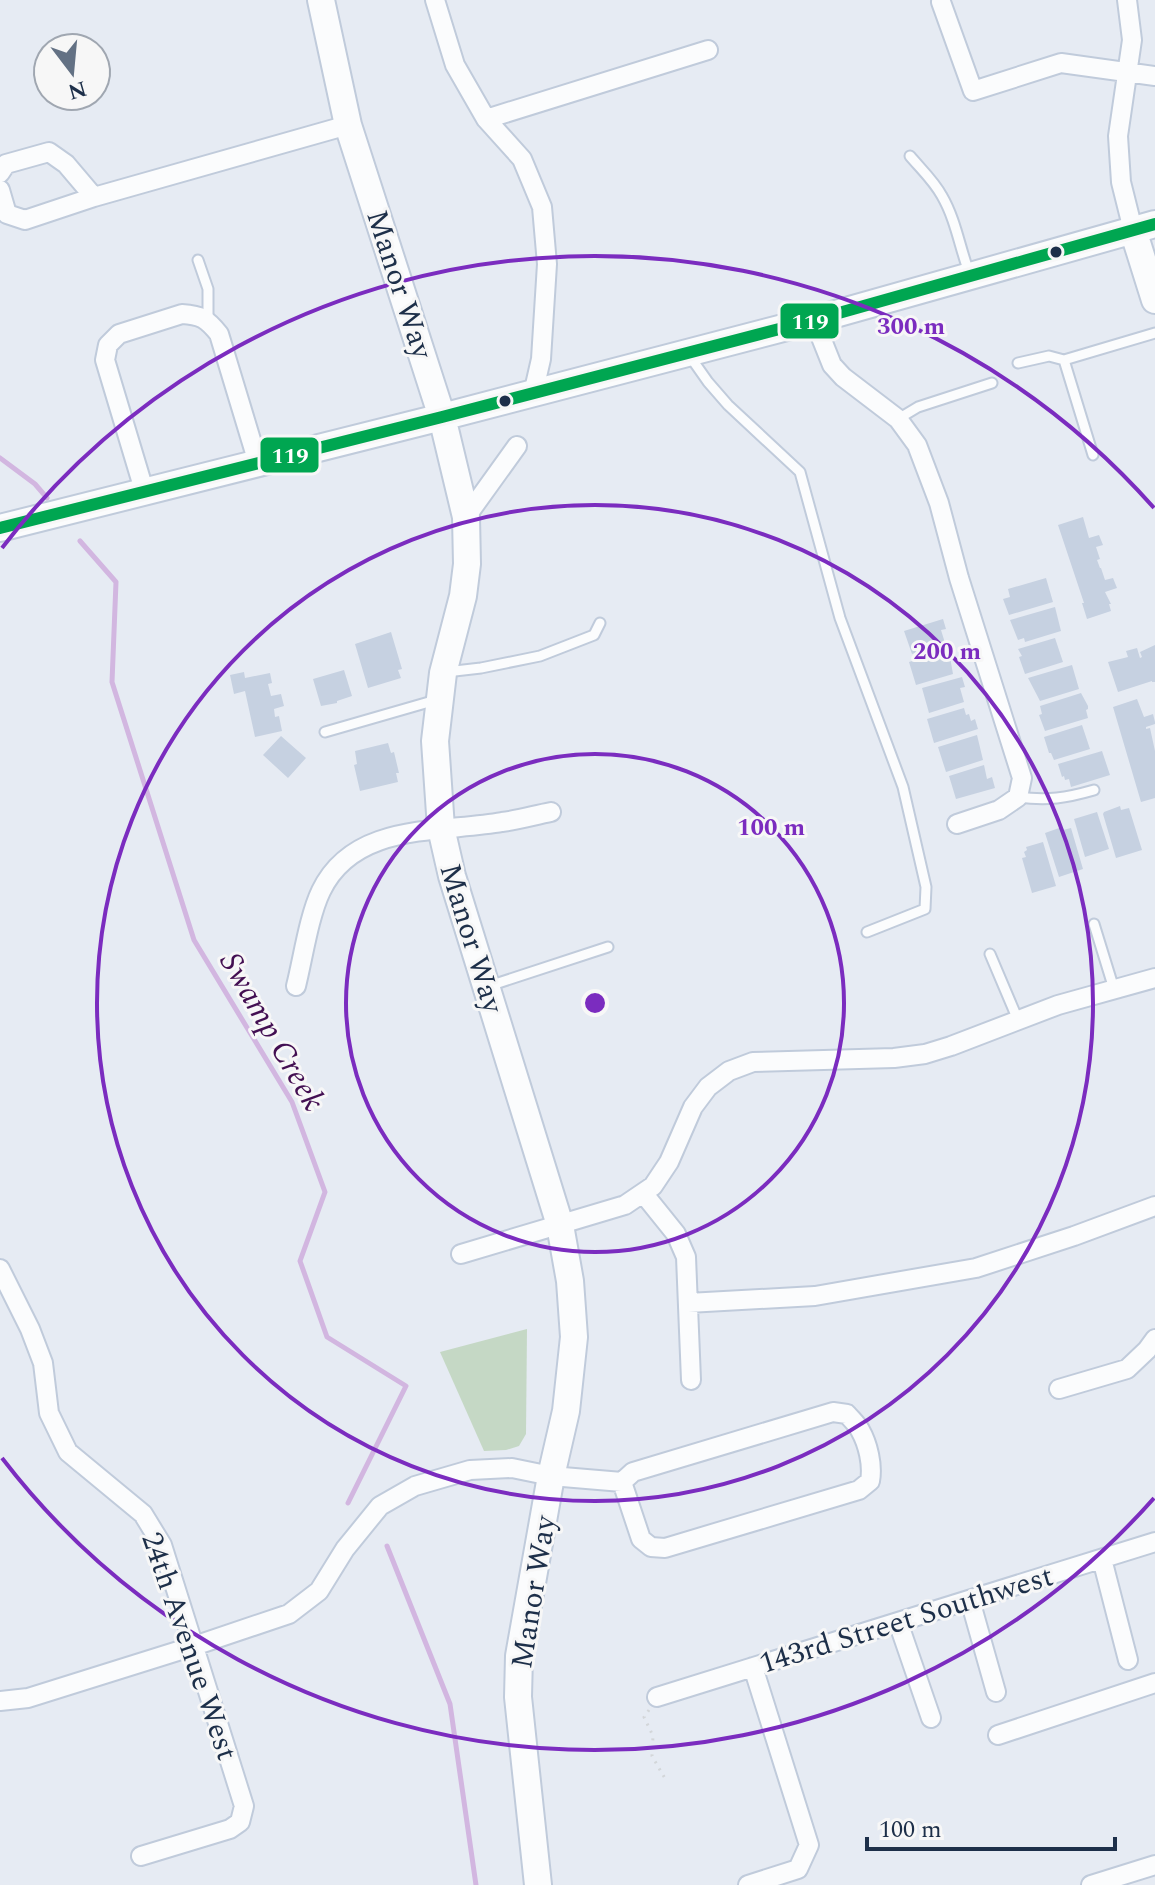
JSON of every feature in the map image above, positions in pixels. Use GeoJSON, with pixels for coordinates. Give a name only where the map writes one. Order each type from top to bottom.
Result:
{"type":"FeatureCollection","features":[{"type":"Feature","properties":{"kind":"street","name":"Manor Way"},"geometry":{"type":"LineString","coordinates":[[321,0],[348,125],[442,417],[466,517],[467,564],[463,596],[441,686],[435,741],[441,828],[452,876],[560,1225],[570,1281],[574,1337],[566,1411],[551,1476],[519,1656],[518,1697],[538,1885]]}},
{"type":"Feature","properties":{"kind":"street"},"geometry":{"type":"LineString","coordinates":[[435,0],[455,65],[486,119],[522,159],[542,207],[547,264],[541,359],[533,394]]}},
{"type":"Feature","properties":{"kind":"street"},"geometry":{"type":"LineString","coordinates":[[1127,0],[1132,40],[1118,136],[1121,182],[1144,227],[1155,300]]}},
{"type":"Feature","properties":{"kind":"street"},"geometry":{"type":"LineString","coordinates":[[941,2],[973,91],[1061,63],[1155,76]]}},
{"type":"Feature","properties":{"kind":"street"},"geometry":{"type":"LineString","coordinates":[[486,119],[708,50]]}},
{"type":"Feature","properties":{"kind":"street"},"geometry":{"type":"LineString","coordinates":[[0,190],[7,214],[25,220],[94,197],[348,125]]}},
{"type":"Feature","properties":{"kind":"street"},"geometry":{"type":"LineString","coordinates":[[1,170],[6,164],[49,152],[66,164],[94,197]]}},
{"type":"Feature","properties":{"kind":"street"},"geometry":{"type":"LineString","coordinates":[[0,528],[533,394],[814,320],[1144,227]]}},
{"type":"Feature","properties":{"kind":"street"},"geometry":{"type":"LineString","coordinates":[[144,490],[105,360],[108,345],[119,334],[182,314],[208,320],[219,334],[258,463]]}},
{"type":"Feature","properties":{"kind":"street"},"geometry":{"type":"LineString","coordinates":[[814,320],[832,365],[898,419],[917,445],[939,503],[959,578],[1022,778],[1018,797],[999,810],[957,824]]}},
{"type":"Feature","properties":{"kind":"street"},"geometry":{"type":"LineString","coordinates":[[466,517],[517,446]]}},
{"type":"Feature","properties":{"kind":"street"},"geometry":{"type":"LineString","coordinates":[[296,986],[321,891],[335,868],[356,851],[374,842],[441,828],[501,823],[551,812]]}},
{"type":"Feature","properties":{"kind":"street"},"geometry":{"type":"LineString","coordinates":[[461,1254],[625,1205],[643,1193],[653,1186],[669,1162],[693,1107],[708,1087],[729,1071],[753,1062],[894,1058],[925,1054],[1058,1005],[1155,978]]}},
{"type":"Feature","properties":{"kind":"street"},"geometry":{"type":"LineString","coordinates":[[643,1193],[676,1234],[686,1257],[691,1380]]}},
{"type":"Feature","properties":{"kind":"street"},"geometry":{"type":"LineString","coordinates":[[688,1303],[815,1296],[976,1268],[1155,1206]]}},
{"type":"Feature","properties":{"kind":"street","name":"24th Avenue West"},"geometry":{"type":"LineString","coordinates":[[0,1269],[43,1363],[49,1413],[68,1452],[143,1514],[162,1545],[244,1806],[240,1822],[230,1829],[141,1856]]}},
{"type":"Feature","properties":{"kind":"street"},"geometry":{"type":"LineString","coordinates":[[1059,1389],[1127,1369],[1155,1339]]}},
{"type":"Feature","properties":{"kind":"street"},"geometry":{"type":"LineString","coordinates":[[0,1701],[28,1698],[289,1614],[319,1591],[345,1549],[380,1506],[415,1486],[470,1470],[512,1468],[551,1476],[622,1482],[633,1472],[833,1412],[847,1414],[860,1430],[872,1471],[870,1481],[859,1490],[665,1548],[651,1547],[641,1539],[622,1482]]}},
{"type":"Feature","properties":{"kind":"street","name":"143rd Street Southwest"},"geometry":{"type":"LineString","coordinates":[[657,1697],[1155,1542]]}},
{"type":"Feature","properties":{"kind":"street"},"geometry":{"type":"LineString","coordinates":[[1102,1559],[1128,1660]]}},
{"type":"Feature","properties":{"kind":"street"},"geometry":{"type":"LineString","coordinates":[[970,1600],[996,1692]]}},
{"type":"Feature","properties":{"kind":"street"},"geometry":{"type":"LineString","coordinates":[[898,1622],[931,1718]]}},
{"type":"Feature","properties":{"kind":"street"},"geometry":{"type":"LineString","coordinates":[[748,1885],[798,1869],[809,1845],[753,1667]]}},
{"type":"Feature","properties":{"kind":"street"},"geometry":{"type":"LineString","coordinates":[[998,1735],[1155,1683]]}},
{"type":"Feature","properties":{"kind":"street"},"geometry":{"type":"LineString","coordinates":[[1091,1885],[1155,1865]]}},
{"type":"Feature","properties":{"kind":"lane"},"geometry":{"type":"LineString","coordinates":[[910,156],[944,198],[970,275]]}},
{"type":"Feature","properties":{"kind":"lane"},"geometry":{"type":"LineString","coordinates":[[198,260],[208,289],[208,320]]}},
{"type":"Feature","properties":{"kind":"lane"},"geometry":{"type":"LineString","coordinates":[[1018,363],[1049,356],[1064,360],[1155,333]]}},
{"type":"Feature","properties":{"kind":"lane"},"geometry":{"type":"LineString","coordinates":[[687,353],[728,405],[800,472],[840,618],[903,787],[926,887],[925,909],[867,932]]}},
{"type":"Feature","properties":{"kind":"lane"},"geometry":{"type":"LineString","coordinates":[[1064,360],[1093,455]]}},
{"type":"Feature","properties":{"kind":"lane"},"geometry":{"type":"LineString","coordinates":[[898,419],[918,407],[992,383]]}},
{"type":"Feature","properties":{"kind":"lane"},"geometry":{"type":"LineString","coordinates":[[325,732],[481,668],[540,656],[594,635],[600,623]]}},
{"type":"Feature","properties":{"kind":"lane"},"geometry":{"type":"LineString","coordinates":[[1018,797],[1062,799],[1094,790]]}},
{"type":"Feature","properties":{"kind":"lane"},"geometry":{"type":"LineString","coordinates":[[1094,924],[1114,989]]}},
{"type":"Feature","properties":{"kind":"lane"},"geometry":{"type":"LineString","coordinates":[[486,987],[608,947]]}},
{"type":"Feature","properties":{"kind":"lane"},"geometry":{"type":"LineString","coordinates":[[990,954],[1018,1020]]}},
{"type":"Feature","properties":{"kind":"path"},"geometry":{"type":"LineString","coordinates":[[657,1697],[644,1717],[653,1736],[652,1756],[667,1782]]}},
{"type":"Feature","properties":{"kind":"green space"},"geometry":{"type":"Polygon","coordinates":[[[527,1329],[526,1434],[519,1446],[484,1451],[440,1352],[527,1329]]]}},
{"type":"Feature","properties":{"kind":"building"},"geometry":{"type":"Polygon","coordinates":[[[1083,517],[1089,538],[1099,535],[1103,545],[1096,547],[1100,559],[1097,560],[1105,580],[1113,578],[1117,588],[1105,592],[1111,611],[1087,619],[1058,525],[1083,517]]]}},
{"type":"Feature","properties":{"kind":"building"},"geometry":{"type":"Polygon","coordinates":[[[1046,578],[1053,602],[1009,615],[1003,599],[1010,597],[1008,589],[1046,578]]]}},
{"type":"Feature","properties":{"kind":"building"},"geometry":{"type":"Polygon","coordinates":[[[1055,607],[1061,631],[1025,642],[1024,638],[1018,640],[1010,620],[1055,607]]]}},
{"type":"Feature","properties":{"kind":"building"},"geometry":{"type":"Polygon","coordinates":[[[943,619],[946,629],[941,630],[945,643],[912,654],[904,631],[943,619]]]}},
{"type":"Feature","properties":{"kind":"building"},"geometry":{"type":"Polygon","coordinates":[[[391,632],[402,669],[398,670],[401,678],[368,688],[355,644],[391,632]]]}},
{"type":"Feature","properties":{"kind":"building"},"geometry":{"type":"Polygon","coordinates":[[[1055,638],[1063,662],[1025,674],[1018,649],[1055,638]]]}},
{"type":"Feature","properties":{"kind":"building"},"geometry":{"type":"Polygon","coordinates":[[[1155,645],[1155,682],[1118,692],[1108,662],[1128,657],[1126,651],[1137,648],[1140,658],[1140,652],[1155,645]]]}},
{"type":"Feature","properties":{"kind":"building"},"geometry":{"type":"Polygon","coordinates":[[[945,651],[947,658],[950,657],[953,674],[916,685],[909,662],[945,651]]]}},
{"type":"Feature","properties":{"kind":"building"},"geometry":{"type":"Polygon","coordinates":[[[1072,665],[1079,689],[1040,701],[1028,678],[1072,665]]]}},
{"type":"Feature","properties":{"kind":"building"},"geometry":{"type":"Polygon","coordinates":[[[344,670],[352,696],[321,706],[313,679],[344,670]]]}},
{"type":"Feature","properties":{"kind":"building"},"geometry":{"type":"Polygon","coordinates":[[[244,672],[245,678],[270,673],[272,683],[268,684],[271,696],[281,694],[284,706],[274,709],[282,731],[255,737],[245,691],[234,694],[230,675],[244,672]]]}},
{"type":"Feature","properties":{"kind":"building"},"geometry":{"type":"Polygon","coordinates":[[[962,677],[965,687],[960,688],[964,702],[929,713],[922,688],[962,677]]]}},
{"type":"Feature","properties":{"kind":"building"},"geometry":{"type":"Polygon","coordinates":[[[1081,693],[1088,706],[1088,718],[1045,731],[1039,715],[1042,714],[1040,706],[1081,693]]]}},
{"type":"Feature","properties":{"kind":"building"},"geometry":{"type":"Polygon","coordinates":[[[1137,699],[1144,717],[1153,714],[1155,722],[1146,729],[1150,728],[1155,751],[1155,798],[1141,802],[1113,707],[1137,699]]]}},
{"type":"Feature","properties":{"kind":"building"},"geometry":{"type":"Polygon","coordinates":[[[964,708],[971,721],[975,719],[978,729],[934,743],[927,719],[964,708]]]}},
{"type":"Feature","properties":{"kind":"building"},"geometry":{"type":"Polygon","coordinates":[[[1082,725],[1090,749],[1054,760],[1044,737],[1082,725]]]}},
{"type":"Feature","properties":{"kind":"building"},"geometry":{"type":"Polygon","coordinates":[[[977,735],[983,760],[946,772],[938,747],[977,735]]]}},
{"type":"Feature","properties":{"kind":"building"},"geometry":{"type":"Polygon","coordinates":[[[281,736],[306,758],[288,778],[263,755],[281,736]]]}},
{"type":"Feature","properties":{"kind":"building"},"geometry":{"type":"Polygon","coordinates":[[[388,743],[391,753],[394,752],[398,782],[360,791],[354,765],[357,764],[355,751],[388,743]]]}},
{"type":"Feature","properties":{"kind":"building"},"geometry":{"type":"Polygon","coordinates":[[[1102,751],[1110,775],[1071,787],[1069,779],[1062,777],[1058,764],[1102,751]]]}},
{"type":"Feature","properties":{"kind":"building"},"geometry":{"type":"Polygon","coordinates":[[[984,765],[987,779],[992,777],[995,788],[956,799],[949,776],[984,765]]]}},
{"type":"Feature","properties":{"kind":"building"},"geometry":{"type":"Polygon","coordinates":[[[1120,806],[1121,810],[1129,808],[1142,850],[1116,858],[1103,814],[1120,806]]]}},
{"type":"Feature","properties":{"kind":"building"},"geometry":{"type":"Polygon","coordinates":[[[1097,812],[1109,849],[1085,857],[1074,819],[1097,812]]]}},
{"type":"Feature","properties":{"kind":"building"},"geometry":{"type":"Polygon","coordinates":[[[1062,827],[1063,830],[1071,828],[1083,869],[1059,877],[1045,833],[1062,827]]]}},
{"type":"Feature","properties":{"kind":"building"},"geometry":{"type":"Polygon","coordinates":[[[1043,842],[1056,886],[1032,893],[1022,858],[1026,857],[1026,847],[1043,842]]]}},
{"type":"Feature","properties":{"kind":"waterway","name":"Swamp Creek"},"geometry":{"type":"LineString","coordinates":[[0,458],[35,484],[47,498]]}},
{"type":"Feature","properties":{"kind":"waterway","name":"Swamp Creek"},"geometry":{"type":"LineString","coordinates":[[80,541],[116,582],[112,682],[194,940],[292,1102],[325,1192],[300,1261],[327,1337],[406,1386],[348,1503]]}},
{"type":"Feature","properties":{"kind":"waterway","name":"Swamp Creek"},"geometry":{"type":"LineString","coordinates":[[387,1546],[450,1704],[476,1885]]}},
{"type":"Feature","properties":{"kind":"transit line","name":"119"},"geometry":{"type":"LineString","coordinates":[[0,528],[814,320],[1155,224]]}}]}
